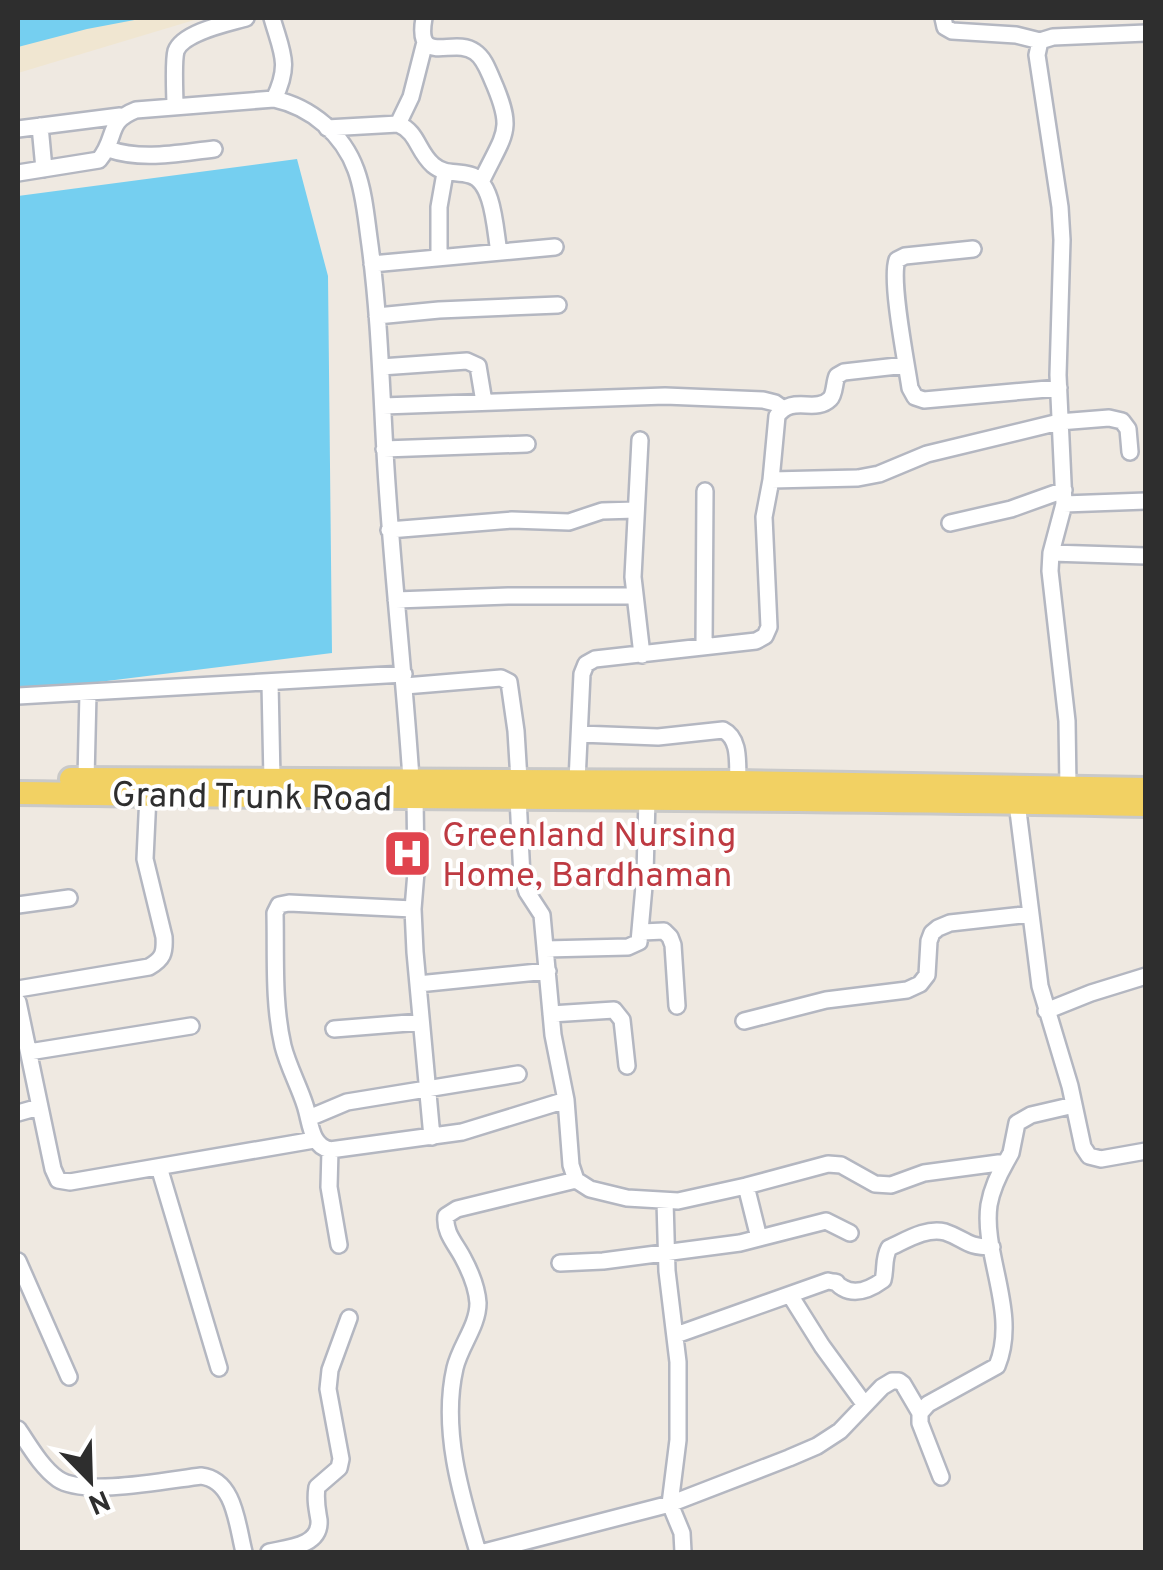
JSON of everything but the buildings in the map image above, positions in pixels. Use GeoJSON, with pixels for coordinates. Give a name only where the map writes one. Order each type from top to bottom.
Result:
{"type":"FeatureCollection","features":[{"type":"Feature","properties":{"kind":"main road","name":"Grand Trunk Road"},"geometry":{"type":"LineString","coordinates":[[18,779],[272,779],[413,788]]}},
{"type":"Feature","properties":{"kind":"main road","name":"Grand Trunk Road"},"geometry":{"type":"LineString","coordinates":[[519,789],[577,780],[1146,789]]}},
{"type":"Feature","properties":{"kind":"main road","name":"Grand Trunk Road"},"geometry":{"type":"LineString","coordinates":[[18,793],[148,795],[519,789],[647,798],[1146,805]]}},
{"type":"Feature","properties":{"kind":"street"},"geometry":{"type":"LineString","coordinates":[[175,107],[176,50],[184,40],[212,23],[246,18]]}},
{"type":"Feature","properties":{"kind":"street"},"geometry":{"type":"LineString","coordinates":[[272,18],[284,62],[274,99]]}},
{"type":"Feature","properties":{"kind":"street"},"geometry":{"type":"LineString","coordinates":[[398,124],[411,97],[425,42],[424,18]]}},
{"type":"Feature","properties":{"kind":"street"},"geometry":{"type":"LineString","coordinates":[[943,18],[944,27],[952,31],[1016,35],[1040,41],[1052,37],[1146,33]]}},
{"type":"Feature","properties":{"kind":"street"},"geometry":{"type":"LineString","coordinates":[[1040,41],[1037,55],[1062,240],[1058,388],[1064,497],[1050,572],[1070,752],[1068,787]]}},
{"type":"Feature","properties":{"kind":"street"},"geometry":{"type":"LineString","coordinates":[[425,42],[435,48],[465,47],[475,52],[503,104],[506,132],[482,180]]}},
{"type":"Feature","properties":{"kind":"street"},"geometry":{"type":"LineString","coordinates":[[18,129],[120,116],[136,110],[274,99],[292,103],[317,117],[341,140],[356,168],[378,316],[390,530],[413,788],[413,909],[432,1137]]}},
{"type":"Feature","properties":{"kind":"street"},"geometry":{"type":"LineString","coordinates":[[18,173],[99,160],[108,149],[120,116]]}},
{"type":"Feature","properties":{"kind":"street"},"geometry":{"type":"LineString","coordinates":[[328,128],[398,124],[408,128],[431,163],[445,173],[470,174],[482,180],[499,252]]}},
{"type":"Feature","properties":{"kind":"street"},"geometry":{"type":"LineString","coordinates":[[40,126],[44,169]]}},
{"type":"Feature","properties":{"kind":"street"},"geometry":{"type":"LineString","coordinates":[[108,149],[139,156],[214,149]]}},
{"type":"Feature","properties":{"kind":"street"},"geometry":{"type":"LineString","coordinates":[[440,258],[439,207],[445,173]]}},
{"type":"Feature","properties":{"kind":"street"},"geometry":{"type":"LineString","coordinates":[[372,264],[555,247]]}},
{"type":"Feature","properties":{"kind":"street"},"geometry":{"type":"LineString","coordinates":[[974,249],[905,256],[894,267],[906,364],[915,397],[924,400],[1058,388]]}},
{"type":"Feature","properties":{"kind":"street"},"geometry":{"type":"LineString","coordinates":[[378,316],[558,305]]}},
{"type":"Feature","properties":{"kind":"street"},"geometry":{"type":"LineString","coordinates":[[380,368],[467,360],[478,366],[484,402]]}},
{"type":"Feature","properties":{"kind":"street"},"geometry":{"type":"LineString","coordinates":[[382,406],[665,396],[763,400],[782,408],[827,402],[833,396],[837,376],[844,372],[906,364]]}},
{"type":"Feature","properties":{"kind":"street"},"geometry":{"type":"LineString","coordinates":[[577,780],[582,674],[586,664],[594,659],[756,641],[765,636],[769,627],[764,517],[777,416],[782,408]]}},
{"type":"Feature","properties":{"kind":"street"},"geometry":{"type":"LineString","coordinates":[[771,480],[858,478],[879,474],[927,454],[1059,422],[1109,418],[1122,420],[1128,429],[1130,452]]}},
{"type":"Feature","properties":{"kind":"street"},"geometry":{"type":"LineString","coordinates":[[640,440],[634,596],[642,655]]}},
{"type":"Feature","properties":{"kind":"street"},"geometry":{"type":"LineString","coordinates":[[384,449],[526,444]]}},
{"type":"Feature","properties":{"kind":"street"},"geometry":{"type":"LineString","coordinates":[[704,492],[704,647]]}},
{"type":"Feature","properties":{"kind":"street"},"geometry":{"type":"LineString","coordinates":[[950,523],[1064,497],[1146,501]]}},
{"type":"Feature","properties":{"kind":"street"},"geometry":{"type":"LineString","coordinates":[[390,530],[512,520],[569,522],[602,511],[636,510]]}},
{"type":"Feature","properties":{"kind":"street"},"geometry":{"type":"LineString","coordinates":[[1051,553],[1146,556]]}},
{"type":"Feature","properties":{"kind":"street"},"geometry":{"type":"LineString","coordinates":[[396,600],[634,596]]}},
{"type":"Feature","properties":{"kind":"street"},"geometry":{"type":"LineString","coordinates":[[18,696],[270,683],[500,678],[508,682],[514,712],[522,877],[542,915],[553,1035],[576,1180],[590,1190],[627,1198],[678,1200],[828,1164],[841,1166],[874,1184],[890,1185],[924,1174],[1006,1162]]}},
{"type":"Feature","properties":{"kind":"street"},"geometry":{"type":"LineString","coordinates":[[270,683],[272,779]]}},
{"type":"Feature","properties":{"kind":"street"},"geometry":{"type":"LineString","coordinates":[[86,779],[88,693]]}},
{"type":"Feature","properties":{"kind":"street"},"geometry":{"type":"LineString","coordinates":[[580,734],[658,737],[722,730],[731,734],[735,742],[738,782]]}},
{"type":"Feature","properties":{"kind":"street"},"geometry":{"type":"LineString","coordinates":[[18,989],[149,966],[162,960],[164,937],[146,859],[148,795]]}},
{"type":"Feature","properties":{"kind":"street"},"geometry":{"type":"LineString","coordinates":[[545,949],[628,947],[639,942],[647,798]]}},
{"type":"Feature","properties":{"kind":"street"},"geometry":{"type":"LineString","coordinates":[[1017,802],[1040,986],[1064,1062],[1082,1147],[1089,1156],[1102,1159],[1146,1151]]}},
{"type":"Feature","properties":{"kind":"street"},"geometry":{"type":"LineString","coordinates":[[18,905],[69,898]]}},
{"type":"Feature","properties":{"kind":"street"},"geometry":{"type":"LineString","coordinates":[[413,909],[288,904],[279,905],[275,913],[282,1042],[314,1140],[330,1150],[432,1137],[495,1123],[566,1100]]}},
{"type":"Feature","properties":{"kind":"street"},"geometry":{"type":"LineString","coordinates":[[744,1020],[826,1000],[907,990],[920,984],[927,974],[929,941],[943,924],[1031,914]]}},
{"type":"Feature","properties":{"kind":"street"},"geometry":{"type":"LineString","coordinates":[[642,932],[664,932],[670,938],[677,1006]]}},
{"type":"Feature","properties":{"kind":"street"},"geometry":{"type":"LineString","coordinates":[[418,984],[548,971]]}},
{"type":"Feature","properties":{"kind":"street"},"geometry":{"type":"LineString","coordinates":[[1046,1010],[1146,976]]}},
{"type":"Feature","properties":{"kind":"street"},"geometry":{"type":"LineString","coordinates":[[18,1002],[58,1180],[70,1182],[314,1140]]}},
{"type":"Feature","properties":{"kind":"street"},"geometry":{"type":"LineString","coordinates":[[551,1014],[614,1010],[622,1020],[627,1066]]}},
{"type":"Feature","properties":{"kind":"street"},"geometry":{"type":"LineString","coordinates":[[334,1029],[421,1022]]}},
{"type":"Feature","properties":{"kind":"street"},"geometry":{"type":"LineString","coordinates":[[29,1052],[191,1026]]}},
{"type":"Feature","properties":{"kind":"street"},"geometry":{"type":"LineString","coordinates":[[309,1118],[347,1102],[518,1074]]}},
{"type":"Feature","properties":{"kind":"street"},"geometry":{"type":"LineString","coordinates":[[920,1413],[928,1404],[997,1366],[1002,1355],[1003,1316],[988,1230],[994,1183],[1011,1152],[1018,1123],[1074,1105]]}},
{"type":"Feature","properties":{"kind":"street"},"geometry":{"type":"LineString","coordinates":[[18,1112],[39,1107]]}},
{"type":"Feature","properties":{"kind":"street"},"geometry":{"type":"LineString","coordinates":[[330,1150],[329,1187],[340,1245]]}},
{"type":"Feature","properties":{"kind":"street"},"geometry":{"type":"LineString","coordinates":[[158,1167],[219,1368]]}},
{"type":"Feature","properties":{"kind":"street"},"geometry":{"type":"LineString","coordinates":[[576,1180],[457,1209],[446,1216],[446,1229],[464,1259],[478,1298],[477,1315],[455,1368],[450,1408],[457,1474],[481,1552],[670,1504],[817,1446],[840,1431],[892,1381],[899,1381],[920,1413],[940,1477]]}},
{"type":"Feature","properties":{"kind":"street"},"geometry":{"type":"LineString","coordinates":[[746,1186],[758,1238]]}},
{"type":"Feature","properties":{"kind":"street"},"geometry":{"type":"LineString","coordinates":[[665,1200],[665,1252],[676,1335],[678,1440],[670,1504],[682,1533],[682,1552]]}},
{"type":"Feature","properties":{"kind":"street"},"geometry":{"type":"LineString","coordinates":[[560,1263],[740,1243],[826,1221],[850,1233]]}},
{"type":"Feature","properties":{"kind":"street"},"geometry":{"type":"LineString","coordinates":[[676,1335],[828,1281],[855,1292],[873,1288],[884,1280],[888,1248],[931,1231],[944,1232],[976,1247],[992,1247]]}},
{"type":"Feature","properties":{"kind":"street"},"geometry":{"type":"LineString","coordinates":[[18,1261],[70,1376]]}},
{"type":"Feature","properties":{"kind":"street"},"geometry":{"type":"LineString","coordinates":[[790,1295],[866,1404]]}},
{"type":"Feature","properties":{"kind":"street"},"geometry":{"type":"LineString","coordinates":[[270,1552],[303,1544],[316,1536],[320,1526],[315,1503],[317,1487],[339,1468],[341,1459],[328,1389],[330,1370],[349,1318]]}},
{"type":"Feature","properties":{"kind":"street"},"geometry":{"type":"LineString","coordinates":[[18,1429],[47,1470],[67,1484],[97,1488],[211,1478],[229,1495],[244,1552]]}},
{"type":"Feature","properties":{"kind":"shaded area"},"geometry":{"type":"Polygon","coordinates":[[[18,18],[201,18],[18,73],[18,18]]]}},
{"type":"Feature","properties":{"kind":"water"},"geometry":{"type":"Polygon","coordinates":[[[18,18],[145,18],[18,47],[18,18]]]}},
{"type":"Feature","properties":{"kind":"water"},"geometry":{"type":"Polygon","coordinates":[[[297,159],[328,276],[332,653],[18,692],[18,196],[297,159]]]}},
{"type":"Feature","properties":{"kind":"place","name":"Greenland Nursing Home, Bardhaman"},"geometry":{"type":"Point","coordinates":[407,854]}}]}
